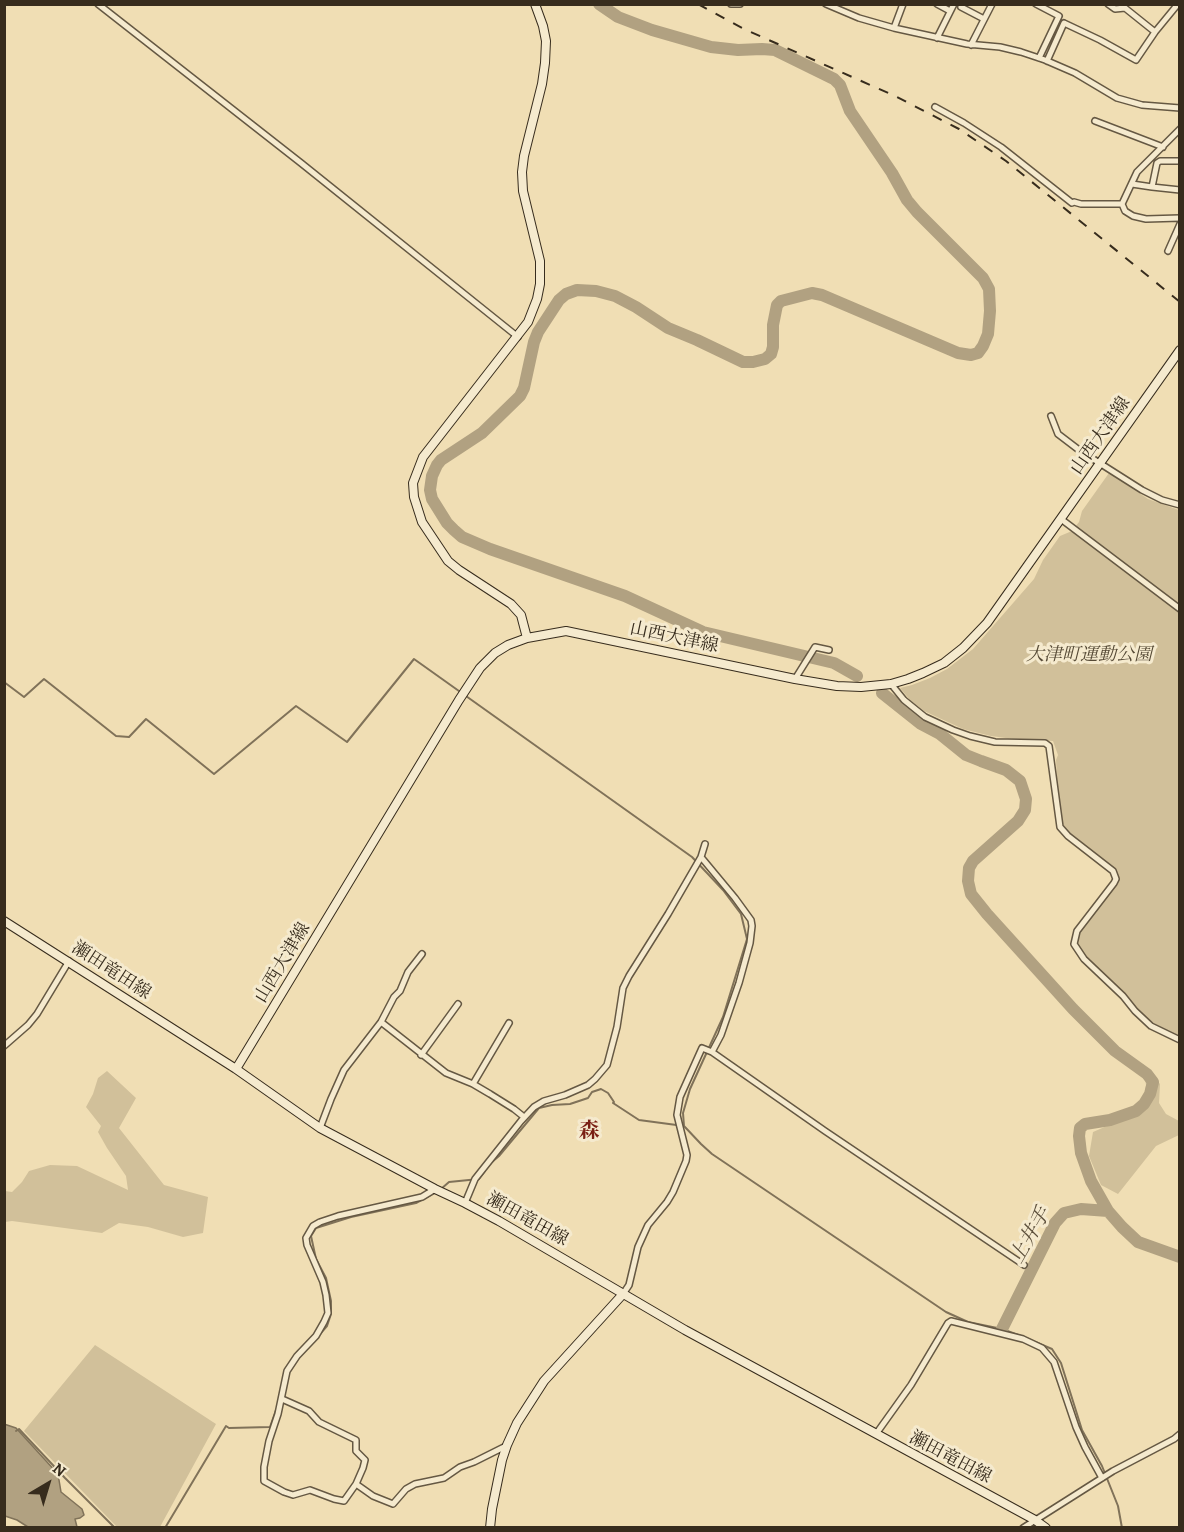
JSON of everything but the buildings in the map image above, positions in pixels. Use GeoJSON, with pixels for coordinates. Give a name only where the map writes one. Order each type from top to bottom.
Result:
{"type":"FeatureCollection","features":[{"type":"Feature","properties":{"kind":"main road"},"geometry":{"type":"LineString","coordinates":[[527,638],[520,615],[511,604],[448,561],[422,522],[414,497],[413,483],[423,457],[518,337],[528,322],[537,299],[540,284],[540,261],[523,191],[522,172],[545,63],[546,41],[535,4]]}},
{"type":"Feature","properties":{"kind":"main road","name":"山西大津線"},"geometry":{"type":"LineString","coordinates":[[236,1069],[465,690],[480,668],[495,653],[527,638],[566,631],[837,686],[861,687],[891,684],[908,679],[944,663],[963,648],[987,622],[1179,350]]}},
{"type":"Feature","properties":{"kind":"main road","name":"瀬田竜田線"},"geometry":{"type":"LineString","coordinates":[[4,921],[236,1069],[320,1128],[536,1242],[685,1330],[1046,1527]]}},
{"type":"Feature","properties":{"kind":"main road"},"geometry":{"type":"LineString","coordinates":[[490,1527],[502,1460],[517,1423],[544,1381],[623,1294]]}},
{"type":"Feature","properties":{"kind":"street"},"geometry":{"type":"LineString","coordinates":[[98,4],[518,337]]}},
{"type":"Feature","properties":{"kind":"street"},"geometry":{"type":"LineString","coordinates":[[731,4],[741,4]]}},
{"type":"Feature","properties":{"kind":"street"},"geometry":{"type":"LineString","coordinates":[[826,4],[859,18],[894,28],[971,45],[1000,46],[1039,58],[1074,73],[1116,98],[1142,105],[1179,108]]}},
{"type":"Feature","properties":{"kind":"street"},"geometry":{"type":"LineString","coordinates":[[894,28],[903,4]]}},
{"type":"Feature","properties":{"kind":"street"},"geometry":{"type":"LineString","coordinates":[[937,4],[950,11]]}},
{"type":"Feature","properties":{"kind":"street"},"geometry":{"type":"LineString","coordinates":[[937,38],[954,4]]}},
{"type":"Feature","properties":{"kind":"street"},"geometry":{"type":"LineString","coordinates":[[971,45],[992,4]]}},
{"type":"Feature","properties":{"kind":"street"},"geometry":{"type":"LineString","coordinates":[[1036,4],[1059,16],[1039,58]]}},
{"type":"Feature","properties":{"kind":"street"},"geometry":{"type":"LineString","coordinates":[[1108,4],[1115,9],[1125,8],[1155,32]]}},
{"type":"Feature","properties":{"kind":"street"},"geometry":{"type":"LineString","coordinates":[[1047,61],[1064,23],[1136,60],[1178,4]]}},
{"type":"Feature","properties":{"kind":"street"},"geometry":{"type":"LineString","coordinates":[[961,6],[984,19]]}},
{"type":"Feature","properties":{"kind":"street"},"geometry":{"type":"LineString","coordinates":[[935,107],[1001,147],[1072,203],[1122,204]]}},
{"type":"Feature","properties":{"kind":"street"},"geometry":{"type":"LineString","coordinates":[[1095,121],[1163,147]]}},
{"type":"Feature","properties":{"kind":"street"},"geometry":{"type":"LineString","coordinates":[[1179,129],[1137,172],[1122,204],[1125,211],[1133,216],[1146,219],[1179,218]]}},
{"type":"Feature","properties":{"kind":"street"},"geometry":{"type":"LineString","coordinates":[[1152,187],[1157,163],[1179,161]]}},
{"type":"Feature","properties":{"kind":"street"},"geometry":{"type":"LineString","coordinates":[[1132,184],[1179,190]]}},
{"type":"Feature","properties":{"kind":"street"},"geometry":{"type":"LineString","coordinates":[[1168,251],[1179,224]]}},
{"type":"Feature","properties":{"kind":"street"},"geometry":{"type":"LineString","coordinates":[[1051,416],[1058,434],[1079,450],[1142,490],[1179,505]]}},
{"type":"Feature","properties":{"kind":"street"},"geometry":{"type":"LineString","coordinates":[[1061,519],[1179,609]]}},
{"type":"Feature","properties":{"kind":"street"},"geometry":{"type":"LineString","coordinates":[[795,679],[815,647],[829,650]]}},
{"type":"Feature","properties":{"kind":"street"},"geometry":{"type":"LineString","coordinates":[[891,684],[904,700],[925,717],[953,730],[996,742],[1045,743],[1049,746],[1060,827],[1068,836],[1113,871],[1116,879],[1077,932],[1074,944],[1084,959],[1151,1026],[1179,1040]]}},
{"type":"Feature","properties":{"kind":"street"},"geometry":{"type":"LineString","coordinates":[[465,1203],[475,1179],[534,1107],[588,1084],[607,1065],[617,1027],[623,988],[701,858],[705,844]]}},
{"type":"Feature","properties":{"kind":"street"},"geometry":{"type":"LineString","coordinates":[[701,858],[735,898],[751,920],[752,926],[750,943],[739,983],[721,1035],[712,1052]]}},
{"type":"Feature","properties":{"kind":"street"},"geometry":{"type":"LineString","coordinates":[[320,1128],[344,1070],[381,1022],[394,997],[400,991],[408,972],[422,954]]}},
{"type":"Feature","properties":{"kind":"street"},"geometry":{"type":"LineString","coordinates":[[4,1046],[37,1014],[69,961]]}},
{"type":"Feature","properties":{"kind":"street"},"geometry":{"type":"LineString","coordinates":[[422,1055],[458,1004]]}},
{"type":"Feature","properties":{"kind":"street"},"geometry":{"type":"LineString","coordinates":[[381,1022],[446,1073],[473,1084],[514,1108],[524,1117]]}},
{"type":"Feature","properties":{"kind":"street"},"geometry":{"type":"LineString","coordinates":[[473,1084],[509,1023]]}},
{"type":"Feature","properties":{"kind":"street"},"geometry":{"type":"LineString","coordinates":[[623,1294],[629,1285],[638,1247],[648,1225],[673,1192],[686,1161],[687,1155],[677,1115],[680,1097],[702,1048],[712,1052],[1024,1265]]}},
{"type":"Feature","properties":{"kind":"street"},"geometry":{"type":"LineString","coordinates":[[282,1399],[309,1412],[319,1422],[356,1440],[356,1451],[365,1460],[356,1484],[344,1501],[310,1490],[294,1495],[264,1481],[269,1441],[282,1399],[287,1371],[291,1363],[316,1336],[328,1313],[326,1295],[306,1238],[313,1226],[338,1216],[422,1197],[435,1189]]}},
{"type":"Feature","properties":{"kind":"street"},"geometry":{"type":"LineString","coordinates":[[876,1434],[911,1385],[948,1323],[951,1322],[1023,1339],[1042,1348],[1054,1362],[1076,1427],[1103,1477]]}},
{"type":"Feature","properties":{"kind":"street"},"geometry":{"type":"LineString","coordinates":[[1023,1527],[1103,1477],[1174,1439],[1179,1434]]}},
{"type":"Feature","properties":{"kind":"street"},"geometry":{"type":"LineString","coordinates":[[356,1484],[373,1496],[393,1504],[406,1489],[415,1484],[444,1478],[460,1467],[507,1445]]}},
{"type":"Feature","properties":{"kind":"green space","name":"大津町運動公園"},"geometry":{"type":"Polygon","coordinates":[[[1109,473],[1148,499],[1179,510],[1179,1037],[1158,1026],[1141,1013],[1081,952],[1077,942],[1080,932],[1117,884],[1119,877],[1116,870],[1072,835],[1061,821],[1056,760],[1058,755],[1053,741],[1013,739],[963,729],[924,711],[900,688],[930,678],[947,669],[973,649],[1034,579],[1043,560],[1060,536],[1072,531],[1079,522],[1082,511],[1109,473]]]}},
{"type":"Feature","properties":{"kind":"green space"},"geometry":{"type":"Polygon","coordinates":[[[1143,1064],[1160,1084],[1159,1103],[1166,1114],[1179,1121],[1179,1135],[1156,1146],[1118,1194],[1101,1185],[1089,1156],[1093,1132],[1123,1119],[1133,1111],[1145,1093],[1143,1064]]]}},
{"type":"Feature","properties":{"kind":"green space"},"geometry":{"type":"Polygon","coordinates":[[[107,1071],[136,1098],[119,1128],[164,1185],[208,1197],[203,1233],[183,1237],[148,1227],[119,1223],[102,1233],[5,1222],[5,1191],[12,1192],[29,1171],[50,1165],[77,1166],[128,1190],[126,1176],[98,1132],[101,1126],[86,1107],[98,1078],[107,1071]]]}},
{"type":"Feature","properties":{"kind":"green space"},"geometry":{"type":"Polygon","coordinates":[[[95,1345],[216,1424],[160,1527],[117,1527],[24,1431],[95,1345]]]}},
{"type":"Feature","properties":{"kind":"shaded area"},"geometry":{"type":"Polygon","coordinates":[[[4,1424],[16,1428],[58,1474],[61,1492],[82,1509],[84,1515],[75,1519],[77,1527],[28,1527],[5,1516],[4,1424]]]}},
{"type":"Feature","properties":{"kind":"waterway"},"geometry":{"type":"LineString","coordinates":[[599,4],[618,17],[652,30],[711,47],[775,50],[834,79],[840,85],[850,111],[892,173],[907,200],[983,278],[989,289],[988,334],[978,353],[971,355],[958,353],[822,295],[812,293],[781,301],[777,305],[773,325],[771,354],[765,359],[743,362],[668,328],[615,296],[596,291],[577,290],[566,294],[559,300],[538,332],[520,396],[482,433],[437,465],[432,476],[430,490],[432,499],[447,523],[462,537],[490,549],[625,596],[703,632],[834,663],[857,676]]}},
{"type":"Feature","properties":{"kind":"waterway"},"geometry":{"type":"LineString","coordinates":[[4,682],[24,697],[44,679],[116,736],[129,737],[146,719],[214,774],[296,706],[347,742],[414,659],[692,857],[723,890],[741,914],[747,939],[723,1017],[690,1089],[683,1113],[684,1126]]}},
{"type":"Feature","properties":{"kind":"waterway"},"geometry":{"type":"LineString","coordinates":[[882,693],[966,755],[1006,770],[1020,781],[1026,799],[1025,810],[1018,821],[973,861],[969,868],[968,881],[971,894],[1073,1009],[1115,1051],[1147,1074],[1153,1082],[1150,1094],[1136,1111],[1110,1120],[1085,1124],[1080,1128],[1081,1153],[1091,1181],[1108,1211]]}},
{"type":"Feature","properties":{"kind":"waterway"},"geometry":{"type":"LineString","coordinates":[[492,1162],[539,1108],[570,1104],[588,1098],[592,1092],[601,1089],[608,1093],[613,1103],[639,1120],[684,1126],[712,1154],[946,1312],[968,1322],[1002,1329],[1021,1336]]}},
{"type":"Feature","properties":{"kind":"waterway"},"geometry":{"type":"LineString","coordinates":[[441,1189],[449,1182],[479,1179],[485,1171]]}},
{"type":"Feature","properties":{"kind":"waterway"},"geometry":{"type":"LineString","coordinates":[[320,1334],[327,1326],[331,1314],[331,1301],[326,1278],[316,1259],[311,1236],[316,1228],[351,1217],[416,1203],[436,1192]]}},
{"type":"Feature","properties":{"kind":"waterway","name":"上井手"},"geometry":{"type":"LineString","coordinates":[[1002,1329],[1055,1223],[1064,1213],[1081,1209],[1108,1211],[1138,1242],[1180,1257]]}},
{"type":"Feature","properties":{"kind":"waterway"},"geometry":{"type":"LineString","coordinates":[[1026,1338],[1052,1349],[1061,1363],[1082,1430],[1102,1466],[1118,1506],[1122,1528]]}},
{"type":"Feature","properties":{"kind":"waterway"},"geometry":{"type":"LineString","coordinates":[[165,1528],[226,1426],[229,1428],[270,1427],[276,1410]]}},
{"type":"Feature","properties":{"kind":"waterway"},"geometry":{"type":"LineString","coordinates":[[16,1431],[19,1429],[115,1528]]}},
{"type":"Feature","properties":{"kind":"railway"},"geometry":{"type":"LineString","coordinates":[[698,4],[744,29],[895,96],[959,129],[1006,161],[1180,302]]}},
{"type":"Feature","properties":{"kind":"district","name":"森"},"geometry":{"type":"Point","coordinates":[589,1132]}}]}
